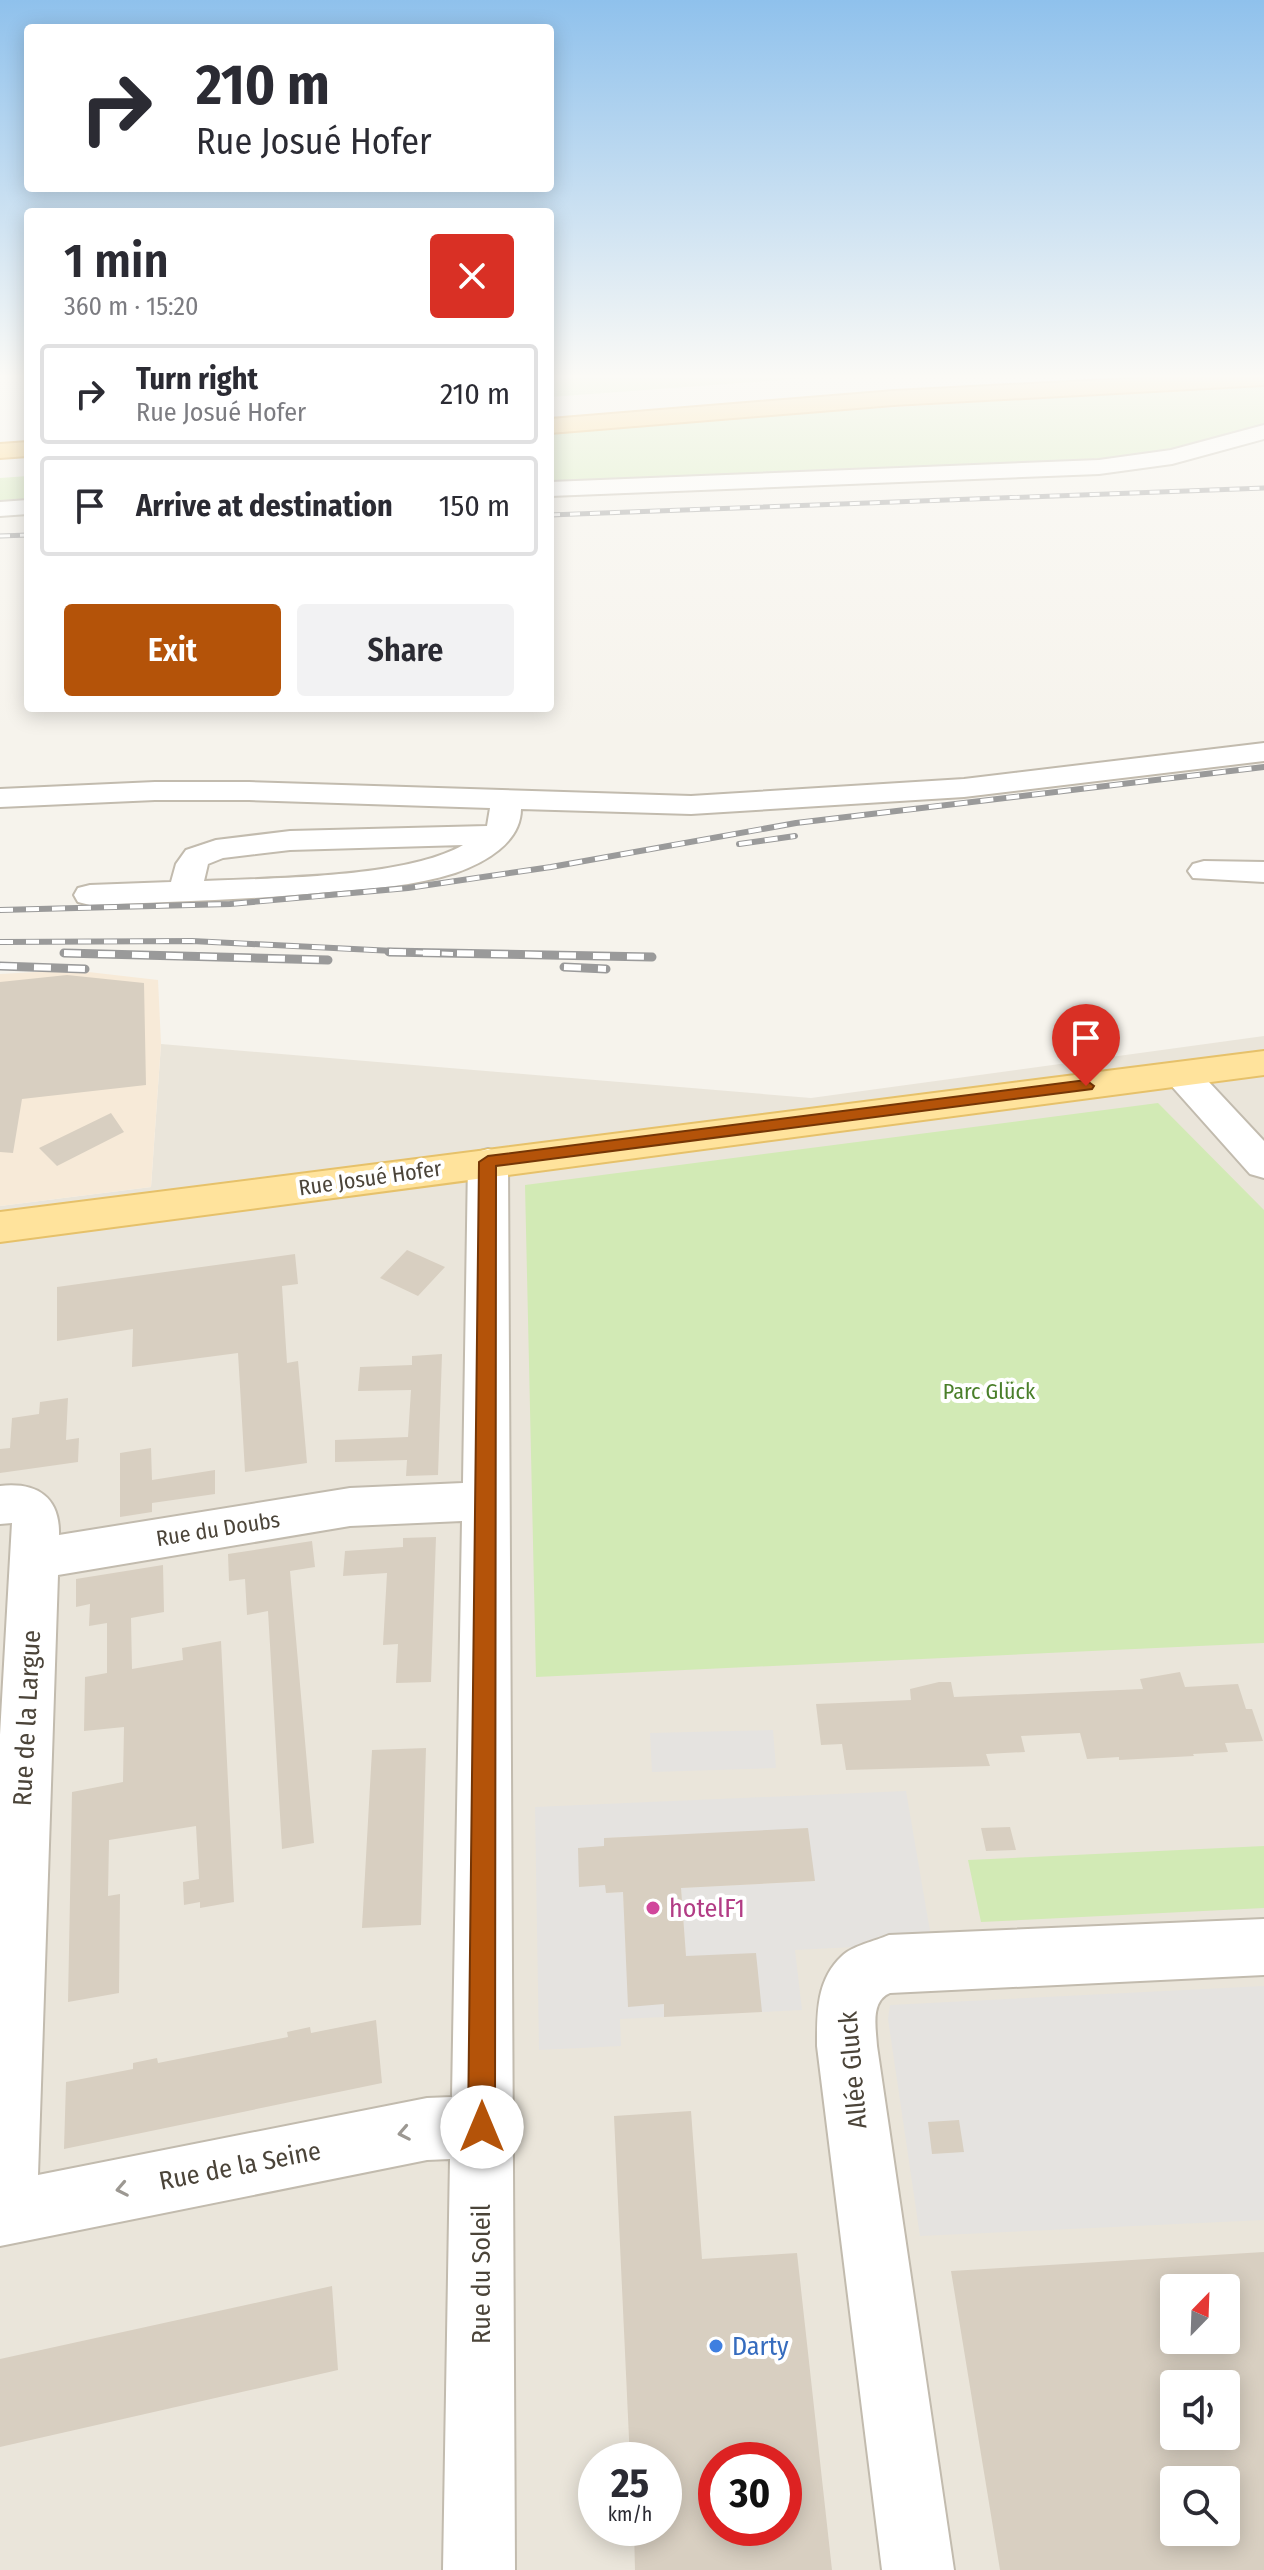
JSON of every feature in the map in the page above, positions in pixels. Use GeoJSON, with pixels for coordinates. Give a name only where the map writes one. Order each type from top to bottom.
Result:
{"type":"FeatureCollection","features":[{"type":"Feature","properties":{"kind":"main road","name":"Rue Josué Hofer"},"geometry":{"type":"LineString","coordinates":[[0,1227],[1264,1063]]}},
{"type":"Feature","properties":{"kind":"street"},"geometry":{"type":"LineString","coordinates":[[0,509],[24,507]]}},
{"type":"Feature","properties":{"kind":"street"},"geometry":{"type":"LineString","coordinates":[[0,798],[210,791],[691,805],[852,797],[994,784],[1264,752]]}},
{"type":"Feature","properties":{"kind":"street"},"geometry":{"type":"LineString","coordinates":[[90,895],[313,885],[413,874],[467,857],[494,835],[506,818],[506,806],[501,800]]}},
{"type":"Feature","properties":{"kind":"street"},"geometry":{"type":"LineString","coordinates":[[187,891],[192,862],[203,854],[225,848],[266,842],[494,835]]}},
{"type":"Feature","properties":{"kind":"street"},"geometry":{"type":"LineString","coordinates":[[1204,871],[1264,872]]}},
{"type":"Feature","properties":{"kind":"street"},"geometry":{"type":"LineString","coordinates":[[1181,1074],[1264,1165]]}},
{"type":"Feature","properties":{"kind":"street","name":"Rue du Soleil"},"geometry":{"type":"LineString","coordinates":[[479,2570],[488,1162]]}},
{"type":"Feature","properties":{"kind":"street","name":"Rue du Doubs"},"geometry":{"type":"LineString","coordinates":[[34,1559],[350,1507],[486,1501]]}},
{"type":"Feature","properties":{"kind":"street"},"geometry":{"type":"LineString","coordinates":[[0,1505],[14,1503],[29,1508],[36,1516],[34,1559]]}},
{"type":"Feature","properties":{"kind":"street","name":"Rue de la Largue"},"geometry":{"type":"LineString","coordinates":[[3,2213],[34,1559]]}},
{"type":"Feature","properties":{"kind":"street","name":"Allée Gluck"},"geometry":{"type":"LineString","coordinates":[[918,2570],[864,2181],[847,2046],[846,2001],[863,1975],[889,1964],[1264,1947]]}},
{"type":"Feature","properties":{"kind":"street","name":"Rue de la Seine"},"geometry":{"type":"LineString","coordinates":[[3,2213],[427,2129],[482,2127]]}},
{"type":"Feature","properties":{"kind":"shaded area"},"geometry":{"type":"Polygon","coordinates":[[[71,970],[158,980],[161,1044],[151,1187],[0,1206],[0,974],[71,970]]]}},
{"type":"Feature","properties":{"kind":"shaded area"},"geometry":{"type":"Polygon","coordinates":[[[1264,1036],[1264,2570],[0,2570],[0,1206],[151,1187],[161,1044],[811,1098],[1264,1036]]]}},
{"type":"Feature","properties":{"kind":"shaded area"},"geometry":{"type":"Polygon","coordinates":[[[773,1730],[776,1768],[652,1772],[650,1733],[773,1730]]]}},
{"type":"Feature","properties":{"kind":"shaded area"},"geometry":{"type":"Polygon","coordinates":[[[906,1791],[932,1943],[795,1950],[802,2010],[762,2012],[686,1956],[681,1888],[814,1881],[808,1829],[604,1838],[606,1893],[623,1892],[626,1958],[662,1972],[664,2017],[620,2019],[621,2046],[539,2050],[535,1807],[906,1791]]]}},
{"type":"Feature","properties":{"kind":"shaded area"},"geometry":{"type":"Polygon","coordinates":[[[1264,1986],[1264,2220],[920,2236],[888,2019],[890,2005],[1264,1986]]]}},
{"type":"Feature","properties":{"kind":"green space"},"geometry":{"type":"Polygon","coordinates":[[[0,498],[24,498],[24,504],[0,505],[0,498]]]}},
{"type":"Feature","properties":{"kind":"green space","name":"Parc Glück"},"geometry":{"type":"Polygon","coordinates":[[[1158,1103],[1264,1210],[1264,1643],[536,1677],[525,1185],[1158,1103]]]}},
{"type":"Feature","properties":{"kind":"green space"},"geometry":{"type":"Polygon","coordinates":[[[1264,1846],[1264,1908],[981,1922],[968,1860],[1264,1846]]]}},
{"type":"Feature","properties":{"kind":"building"},"geometry":{"type":"Polygon","coordinates":[[[67,975],[144,983],[146,1085],[22,1099],[13,1153],[0,1152],[0,982],[67,975]]]}},
{"type":"Feature","properties":{"kind":"building"},"geometry":{"type":"Polygon","coordinates":[[[111,1113],[124,1132],[57,1166],[39,1148],[111,1113]]]}},
{"type":"Feature","properties":{"kind":"building"},"geometry":{"type":"Polygon","coordinates":[[[407,1250],[445,1267],[418,1296],[380,1278],[407,1250]]]}},
{"type":"Feature","properties":{"kind":"building"},"geometry":{"type":"Polygon","coordinates":[[[295,1254],[298,1284],[282,1286],[287,1363],[298,1361],[307,1463],[245,1472],[238,1353],[132,1367],[133,1329],[57,1341],[57,1287],[295,1254]]]}},
{"type":"Feature","properties":{"kind":"building"},"geometry":{"type":"Polygon","coordinates":[[[442,1354],[438,1475],[406,1476],[407,1460],[335,1462],[335,1440],[408,1437],[411,1390],[358,1391],[360,1367],[412,1365],[412,1356],[442,1354]]]}},
{"type":"Feature","properties":{"kind":"building"},"geometry":{"type":"Polygon","coordinates":[[[68,1398],[66,1440],[79,1438],[78,1462],[0,1473],[0,1449],[10,1448],[12,1418],[39,1414],[40,1402],[68,1398]]]}},
{"type":"Feature","properties":{"kind":"building"},"geometry":{"type":"Polygon","coordinates":[[[151,1448],[152,1480],[215,1470],[215,1494],[152,1503],[152,1512],[120,1517],[120,1453],[151,1448]]]}},
{"type":"Feature","properties":{"kind":"building"},"geometry":{"type":"Polygon","coordinates":[[[436,1537],[431,1682],[396,1683],[398,1644],[383,1645],[387,1573],[343,1576],[345,1551],[403,1547],[403,1538],[436,1537]]]}},
{"type":"Feature","properties":{"kind":"building"},"geometry":{"type":"Polygon","coordinates":[[[312,1541],[315,1567],[290,1571],[314,1843],[282,1849],[268,1611],[247,1615],[245,1579],[229,1581],[228,1554],[312,1541]]]}},
{"type":"Feature","properties":{"kind":"building"},"geometry":{"type":"Polygon","coordinates":[[[163,1565],[164,1612],[131,1618],[132,1669],[183,1660],[182,1648],[221,1641],[234,1902],[200,1908],[200,1902],[184,1905],[183,1882],[199,1879],[196,1826],[109,1840],[108,1896],[120,1894],[119,1993],[68,2002],[72,1792],[123,1782],[124,1727],[84,1731],[85,1677],[107,1673],[107,1623],[89,1626],[90,1604],[76,1607],[76,1579],[163,1565]]]}},
{"type":"Feature","properties":{"kind":"building"},"geometry":{"type":"Polygon","coordinates":[[[1180,1672],[1185,1687],[1238,1684],[1246,1709],[1252,1709],[1263,1741],[1225,1743],[1228,1752],[1119,1760],[1119,1757],[1087,1759],[1080,1733],[1021,1736],[1025,1752],[986,1754],[990,1766],[846,1770],[842,1744],[821,1745],[816,1704],[911,1700],[910,1689],[939,1682],[951,1682],[954,1697],[1143,1689],[1140,1679],[1180,1672]]]}},
{"type":"Feature","properties":{"kind":"building"},"geometry":{"type":"Polygon","coordinates":[[[426,1748],[421,1925],[362,1928],[372,1750],[426,1748]]]}},
{"type":"Feature","properties":{"kind":"building"},"geometry":{"type":"Polygon","coordinates":[[[1010,1827],[1016,1850],[986,1851],[981,1828],[1010,1827]]]}},
{"type":"Feature","properties":{"kind":"building","name":"hotelF1"},"geometry":{"type":"Polygon","coordinates":[[[808,1828],[815,1881],[681,1888],[686,1956],[756,1953],[762,2012],[664,2017],[664,2004],[628,2007],[623,1892],[606,1893],[605,1885],[579,1887],[578,1848],[604,1846],[604,1838],[808,1828]]]}},
{"type":"Feature","properties":{"kind":"building"},"geometry":{"type":"Polygon","coordinates":[[[376,2020],[382,2083],[64,2149],[66,2082],[133,2069],[133,2063],[157,2058],[158,2063],[288,2037],[287,2032],[310,2027],[311,2033],[376,2020]]]}},
{"type":"Feature","properties":{"kind":"building","name":"Darty"},"geometry":{"type":"Polygon","coordinates":[[[691,2111],[702,2259],[797,2253],[832,2570],[635,2570],[634,2546],[682,2546],[682,2442],[629,2442],[614,2116],[691,2111]]]}},
{"type":"Feature","properties":{"kind":"building"},"geometry":{"type":"Polygon","coordinates":[[[959,2120],[964,2152],[932,2154],[928,2122],[959,2120]]]}},
{"type":"Feature","properties":{"kind":"building"},"geometry":{"type":"Polygon","coordinates":[[[1264,2252],[1264,2570],[1000,2570],[951,2271],[1264,2252]]]}},
{"type":"Feature","properties":{"kind":"building"},"geometry":{"type":"Polygon","coordinates":[[[332,2286],[338,2370],[0,2447],[0,2359],[332,2286]]]}},
{"type":"Feature","properties":{"kind":"railway"},"geometry":{"type":"LineString","coordinates":[[554,515],[1001,498]]}},
{"type":"Feature","properties":{"kind":"railway"},"geometry":{"type":"LineString","coordinates":[[0,536],[24,535]]}},
{"type":"Feature","properties":{"kind":"railway"},"geometry":{"type":"LineString","coordinates":[[0,910],[230,904],[408,888],[551,867],[796,823],[1264,767]]}},
{"type":"Feature","properties":{"kind":"railway"},"geometry":{"type":"LineString","coordinates":[[739,844],[795,836]]}},
{"type":"Feature","properties":{"kind":"railway"},"geometry":{"type":"LineString","coordinates":[[0,942],[192,941],[428,953]]}},
{"type":"Feature","properties":{"kind":"railway"},"geometry":{"type":"LineString","coordinates":[[389,952],[428,953]]}},
{"type":"Feature","properties":{"kind":"railway"},"geometry":{"type":"LineString","coordinates":[[90,954],[64,953],[328,960]]}},
{"type":"Feature","properties":{"kind":"railway"},"geometry":{"type":"LineString","coordinates":[[428,953],[652,957]]}},
{"type":"Feature","properties":{"kind":"railway"},"geometry":{"type":"LineString","coordinates":[[428,953],[453,954]]}},
{"type":"Feature","properties":{"kind":"railway"},"geometry":{"type":"LineString","coordinates":[[0,966],[85,969]]}},
{"type":"Feature","properties":{"kind":"railway"},"geometry":{"type":"LineString","coordinates":[[564,967],[606,969]]}},
{"type":"Feature","properties":{"kind":"place","name":"hotelF1"},"geometry":{"type":"Point","coordinates":[653,1908]}},
{"type":"Feature","properties":{"kind":"place","name":"Darty"},"geometry":{"type":"Point","coordinates":[716,2346]}},
{"type":"Feature","properties":{"kind":"route"},"geometry":{"type":"LineString","coordinates":[[482,2127],[488,1162],[1086,1086]]}}]}
